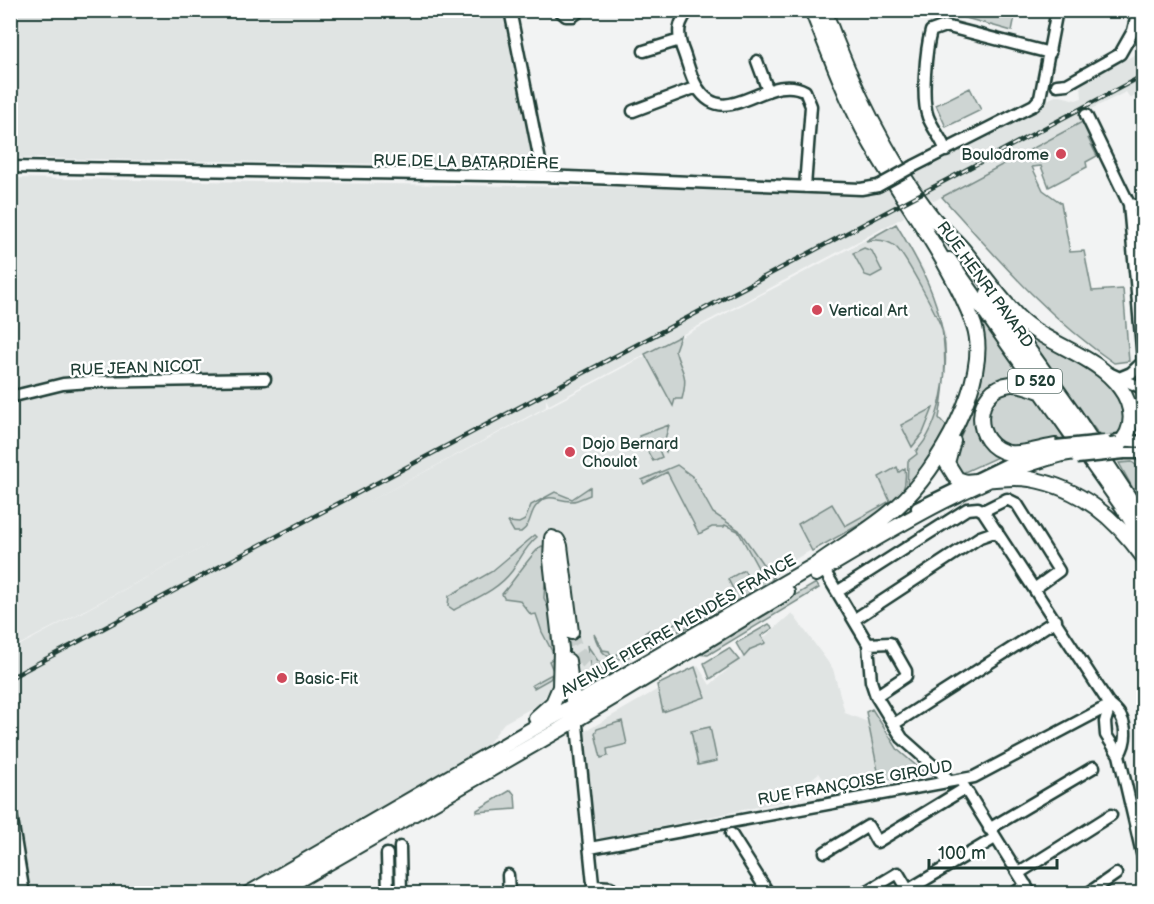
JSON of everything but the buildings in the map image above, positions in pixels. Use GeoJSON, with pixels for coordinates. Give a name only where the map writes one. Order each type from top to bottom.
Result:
{"type":"FeatureCollection","features":[{"type":"Feature","properties":{"kind":"main road","name":"D 520"},"geometry":{"type":"LineString","coordinates":[[812,10],[868,139],[922,225]]}},
{"type":"Feature","properties":{"kind":"main road","name":"D 520"},"geometry":{"type":"LineString","coordinates":[[824,10],[868,112],[897,164],[938,224]]}},
{"type":"Feature","properties":{"kind":"main road","name":"RUE HENRI PAVARD"},"geometry":{"type":"LineString","coordinates":[[938,224],[1074,414],[1143,521]]}},
{"type":"Feature","properties":{"kind":"main road"},"geometry":{"type":"LineString","coordinates":[[938,224],[961,247],[1016,315],[1037,333],[1104,370],[1127,397],[1131,418],[1126,447],[1062,453],[1011,453],[991,444],[980,424],[981,410],[989,397],[1002,387],[1018,384],[1043,392]]}},
{"type":"Feature","properties":{"kind":"main road","name":"RUE HENRI PAVARD"},"geometry":{"type":"LineString","coordinates":[[922,225],[1043,392],[1123,507],[1143,542]]}},
{"type":"Feature","properties":{"kind":"main road"},"geometry":{"type":"LineString","coordinates":[[922,225],[975,327],[978,346],[977,367],[969,402],[947,455],[953,474],[966,482],[1029,479],[1087,500],[1120,526],[1143,558]]}},
{"type":"Feature","properties":{"kind":"main road"},"geometry":{"type":"LineString","coordinates":[[820,567],[908,497],[933,462],[969,402]]}},
{"type":"Feature","properties":{"kind":"main road","name":"AVENUE PIERRE MENDÈS FRANCE"},"geometry":{"type":"LineString","coordinates":[[248,894],[502,746],[820,567],[1024,464],[1062,453]]}},
{"type":"Feature","properties":{"kind":"main road"},"geometry":{"type":"LineString","coordinates":[[502,746],[510,733],[545,713],[560,687],[561,649],[553,552],[554,538],[560,546],[571,632]]}},
{"type":"Feature","properties":{"kind":"main road"},"geometry":{"type":"LineString","coordinates":[[553,552],[575,705],[591,711]]}},
{"type":"Feature","properties":{"kind":"main road","name":"AVENUE PIERRE MENDÈS FRANCE"},"geometry":{"type":"LineString","coordinates":[[274,894],[576,720],[778,597],[820,567]]}},
{"type":"Feature","properties":{"kind":"main road"},"geometry":{"type":"LineString","coordinates":[[648,669],[778,597]]}},
{"type":"Feature","properties":{"kind":"street"},"geometry":{"type":"LineString","coordinates":[[510,10],[543,176]]}},
{"type":"Feature","properties":{"kind":"street"},"geometry":{"type":"LineString","coordinates":[[559,10],[573,16],[581,10]]}},
{"type":"Feature","properties":{"kind":"street"},"geometry":{"type":"LineString","coordinates":[[688,10],[678,30],[680,40],[697,87],[710,101],[723,105],[794,85],[805,91],[811,106],[805,187]]}},
{"type":"Feature","properties":{"kind":"street"},"geometry":{"type":"LineString","coordinates":[[946,151],[928,116],[926,103],[928,41],[932,31],[945,26],[1050,53],[1057,10]]}},
{"type":"Feature","properties":{"kind":"street"},"geometry":{"type":"LineString","coordinates":[[1057,85],[1067,84],[1120,54],[1133,31],[1138,10]]}},
{"type":"Feature","properties":{"kind":"street"},"geometry":{"type":"LineString","coordinates":[[644,51],[680,40]]}},
{"type":"Feature","properties":{"kind":"street","name":"RUE DE LA BATARDIÈRE"},"geometry":{"type":"LineString","coordinates":[[10,167],[543,176],[861,189],[878,186],[1034,105],[1040,98],[1050,53]]}},
{"type":"Feature","properties":{"kind":"street"},"geometry":{"type":"LineString","coordinates":[[757,61],[768,91]]}},
{"type":"Feature","properties":{"kind":"street"},"geometry":{"type":"LineString","coordinates":[[633,111],[697,87]]}},
{"type":"Feature","properties":{"kind":"street"},"geometry":{"type":"LineString","coordinates":[[1086,116],[1129,204],[1143,364],[1119,378]]}},
{"type":"Feature","properties":{"kind":"street"},"geometry":{"type":"LineString","coordinates":[[1129,204],[1143,206]]}},
{"type":"Feature","properties":{"kind":"street"},"geometry":{"type":"LineString","coordinates":[[1104,370],[1143,389]]}},
{"type":"Feature","properties":{"kind":"street","name":"RUE JEAN NICOT"},"geometry":{"type":"LineString","coordinates":[[10,397],[63,384],[90,382],[265,379]]}},
{"type":"Feature","properties":{"kind":"street"},"geometry":{"type":"LineString","coordinates":[[1126,447],[1143,442]]}},
{"type":"Feature","properties":{"kind":"street"},"geometry":{"type":"LineString","coordinates":[[1126,447],[1143,461]]}},
{"type":"Feature","properties":{"kind":"street","name":"AVENUE PIERRE MENDÈS FRANCE"},"geometry":{"type":"LineString","coordinates":[[820,567],[966,482],[1018,457],[1062,453]]}},
{"type":"Feature","properties":{"kind":"street"},"geometry":{"type":"LineString","coordinates":[[837,592],[967,509],[984,511],[1007,499],[1017,504],[1059,571],[1034,589]]}},
{"type":"Feature","properties":{"kind":"street"},"geometry":{"type":"LineString","coordinates":[[984,511],[1110,705],[1118,710],[1125,729],[1123,747],[1119,754]]}},
{"type":"Feature","properties":{"kind":"street"},"geometry":{"type":"LineString","coordinates":[[855,619],[980,537],[997,531]]}},
{"type":"Feature","properties":{"kind":"street"},"geometry":{"type":"LineString","coordinates":[[820,567],[855,619],[868,644],[871,681],[876,696],[903,738],[948,779]]}},
{"type":"Feature","properties":{"kind":"street"},"geometry":{"type":"LineString","coordinates":[[894,724],[1056,620]]}},
{"type":"Feature","properties":{"kind":"street"},"geometry":{"type":"LineString","coordinates":[[868,644],[890,643],[906,671],[906,676],[899,682],[876,696]]}},
{"type":"Feature","properties":{"kind":"street"},"geometry":{"type":"LineString","coordinates":[[575,705],[594,890],[610,887],[614,894]]}},
{"type":"Feature","properties":{"kind":"street"},"geometry":{"type":"LineString","coordinates":[[1110,705],[1105,722],[1106,735],[1119,754],[1143,862]]}},
{"type":"Feature","properties":{"kind":"street","name":"RUE FRANÇOISE GIROUD"},"geometry":{"type":"LineString","coordinates":[[590,848],[948,779],[963,784],[1110,705]]}},
{"type":"Feature","properties":{"kind":"street"},"geometry":{"type":"LineString","coordinates":[[863,894],[898,873],[908,890],[1094,766]]}},
{"type":"Feature","properties":{"kind":"street"},"geometry":{"type":"LineString","coordinates":[[825,852],[868,826],[877,842],[963,784],[1029,889],[1013,894]]}},
{"type":"Feature","properties":{"kind":"street"},"geometry":{"type":"LineString","coordinates":[[10,808],[24,894]]}},
{"type":"Feature","properties":{"kind":"street"},"geometry":{"type":"LineString","coordinates":[[1019,873],[1111,815]]}},
{"type":"Feature","properties":{"kind":"street"},"geometry":{"type":"LineString","coordinates":[[731,834],[769,894]]}},
{"type":"Feature","properties":{"kind":"street"},"geometry":{"type":"LineString","coordinates":[[400,847],[401,894]]}},
{"type":"Feature","properties":{"kind":"street"},"geometry":{"type":"LineString","coordinates":[[387,854],[388,894]]}},
{"type":"Feature","properties":{"kind":"street"},"geometry":{"type":"LineString","coordinates":[[1087,894],[1116,874]]}},
{"type":"Feature","properties":{"kind":"street"},"geometry":{"type":"LineString","coordinates":[[508,875],[509,894]]}},
{"type":"Feature","properties":{"kind":"shaded area"},"geometry":{"type":"Polygon","coordinates":[[[11,10],[502,11],[532,153],[521,166],[11,158],[11,10]]]}},
{"type":"Feature","properties":{"kind":"shaded area"},"geometry":{"type":"Polygon","coordinates":[[[1016,10],[1012,31],[941,11],[1016,10]]]}},
{"type":"Feature","properties":{"kind":"shaded area"},"geometry":{"type":"Polygon","coordinates":[[[1143,50],[1143,90],[1130,98],[1126,92],[1091,109],[1082,114],[1084,121],[934,201],[927,195],[902,208],[904,217],[549,405],[546,399],[546,407],[364,504],[896,224],[924,270],[946,337],[946,366],[939,418],[900,495],[884,509],[792,561],[767,583],[699,623],[664,634],[585,672],[556,682],[539,704],[504,723],[488,744],[449,767],[445,775],[353,829],[340,831],[296,857],[288,866],[231,893],[35,894],[34,888],[29,884],[11,779],[11,650],[215,541],[11,649],[11,178],[772,190],[870,194],[1057,95],[1076,100],[1082,98],[1081,85],[1086,81],[1143,50]]]}},
{"type":"Feature","properties":{"kind":"shaded area"},"geometry":{"type":"Polygon","coordinates":[[[970,88],[981,110],[946,127],[936,105],[970,88]]]}},
{"type":"Feature","properties":{"kind":"shaded area"},"geometry":{"type":"Polygon","coordinates":[[[1084,121],[1092,136],[1088,138],[1097,156],[1086,162],[1087,167],[1049,187],[1041,166],[1032,167],[1043,190],[1061,203],[1070,252],[1084,251],[1092,291],[1123,289],[1129,361],[1114,363],[1066,326],[1023,285],[942,197],[1084,121]]]}},
{"type":"Feature","properties":{"kind":"shaded area"},"geometry":{"type":"Polygon","coordinates":[[[896,224],[923,272],[942,329],[922,288],[896,247],[882,241],[866,241],[896,224]]]}},
{"type":"Feature","properties":{"kind":"shaded area"},"geometry":{"type":"Polygon","coordinates":[[[864,248],[872,251],[882,271],[871,277],[865,275],[853,253],[864,248]]]}},
{"type":"Feature","properties":{"kind":"shaded area"},"geometry":{"type":"Polygon","coordinates":[[[984,321],[1027,381],[1014,380],[978,406],[1002,455],[958,475],[952,455],[972,408],[981,376],[983,359],[980,325],[984,321]]]}},
{"type":"Feature","properties":{"kind":"shaded area"},"geometry":{"type":"Polygon","coordinates":[[[1016,322],[1113,387],[1126,410],[1121,434],[1103,435],[1097,432],[1016,322]]]}},
{"type":"Feature","properties":{"kind":"shaded area"},"geometry":{"type":"Polygon","coordinates":[[[680,336],[675,350],[685,383],[682,399],[675,399],[673,406],[645,354],[680,336]]]}},
{"type":"Feature","properties":{"kind":"shaded area"},"geometry":{"type":"Polygon","coordinates":[[[944,379],[943,389],[939,418],[948,428],[929,463],[907,492],[908,461],[917,454],[916,451],[932,427],[942,395],[944,379]]]}},
{"type":"Feature","properties":{"kind":"shaded area"},"geometry":{"type":"Polygon","coordinates":[[[1020,389],[1038,397],[1064,438],[1018,447],[995,442],[986,422],[988,408],[997,394],[1020,389]]]}},
{"type":"Feature","properties":{"kind":"shaded area"},"geometry":{"type":"Polygon","coordinates":[[[933,408],[923,433],[912,447],[901,425],[933,408]]]}},
{"type":"Feature","properties":{"kind":"shaded area"},"geometry":{"type":"Polygon","coordinates":[[[669,425],[665,439],[669,444],[666,452],[661,443],[657,445],[662,457],[653,461],[639,436],[669,425]]]}},
{"type":"Feature","properties":{"kind":"shaded area"},"geometry":{"type":"Polygon","coordinates":[[[1132,462],[1143,471],[1143,507],[1119,463],[1132,462]]]}},
{"type":"Feature","properties":{"kind":"shaded area"},"geometry":{"type":"Polygon","coordinates":[[[677,465],[693,477],[713,513],[739,530],[762,563],[775,572],[771,582],[698,623],[660,639],[653,632],[657,633],[734,591],[728,579],[744,570],[751,583],[763,577],[738,531],[725,525],[724,527],[712,527],[699,534],[667,472],[644,484],[642,480],[677,465]]]}},
{"type":"Feature","properties":{"kind":"shaded area"},"geometry":{"type":"Polygon","coordinates":[[[897,467],[899,472],[905,468],[904,489],[893,506],[812,551],[798,524],[832,504],[845,526],[890,501],[879,477],[897,467]]]}},
{"type":"Feature","properties":{"kind":"shaded area"},"geometry":{"type":"Polygon","coordinates":[[[590,487],[590,495],[576,500],[550,498],[541,501],[534,508],[527,526],[521,532],[514,532],[508,522],[519,523],[525,520],[531,505],[555,492],[572,499],[590,487]]]}},
{"type":"Feature","properties":{"kind":"shaded area"},"geometry":{"type":"Polygon","coordinates":[[[535,535],[537,537],[500,584],[454,610],[448,606],[449,596],[491,572],[535,535]]]}},
{"type":"Feature","properties":{"kind":"shaded area"},"geometry":{"type":"Polygon","coordinates":[[[542,546],[547,549],[544,598],[554,623],[559,661],[554,672],[549,661],[555,657],[536,614],[531,615],[519,600],[504,598],[502,594],[542,546]]]}},
{"type":"Feature","properties":{"kind":"shaded area"},"geometry":{"type":"Polygon","coordinates":[[[816,583],[819,588],[708,655],[695,654],[816,583]]]}},
{"type":"Feature","properties":{"kind":"shaded area"},"geometry":{"type":"Polygon","coordinates":[[[792,613],[833,669],[845,713],[868,722],[877,767],[871,779],[829,788],[819,773],[782,802],[601,839],[595,834],[584,732],[698,666],[710,685],[792,613]]]}},
{"type":"Feature","properties":{"kind":"shaded area"},"geometry":{"type":"Polygon","coordinates":[[[769,624],[773,628],[761,636],[766,643],[751,649],[744,657],[736,643],[769,624]]]}},
{"type":"Feature","properties":{"kind":"shaded area"},"geometry":{"type":"Polygon","coordinates":[[[649,630],[654,644],[635,654],[618,659],[611,658],[604,654],[594,634],[603,650],[609,651],[612,657],[648,639],[645,633],[649,630]]]}},
{"type":"Feature","properties":{"kind":"shaded area"},"geometry":{"type":"Polygon","coordinates":[[[587,645],[598,661],[614,668],[612,674],[593,685],[587,645]]]}},
{"type":"Feature","properties":{"kind":"shaded area"},"geometry":{"type":"Polygon","coordinates":[[[729,648],[739,660],[710,679],[704,663],[729,648]]]}},
{"type":"Feature","properties":{"kind":"shaded area"},"geometry":{"type":"Polygon","coordinates":[[[695,667],[705,697],[663,712],[657,685],[695,667]]]}},
{"type":"Feature","properties":{"kind":"shaded area"},"geometry":{"type":"Polygon","coordinates":[[[553,674],[550,679],[534,688],[532,685],[553,674]]]}},
{"type":"Feature","properties":{"kind":"shaded area"},"geometry":{"type":"Polygon","coordinates":[[[872,709],[898,750],[926,774],[880,781],[866,712],[872,709]]]}},
{"type":"Feature","properties":{"kind":"shaded area"},"geometry":{"type":"Polygon","coordinates":[[[622,721],[627,744],[607,749],[608,756],[601,758],[595,733],[597,729],[622,721]]]}},
{"type":"Feature","properties":{"kind":"shaded area"},"geometry":{"type":"Polygon","coordinates":[[[710,727],[717,761],[698,765],[691,731],[710,727]]]}},
{"type":"Feature","properties":{"kind":"shaded area"},"geometry":{"type":"Polygon","coordinates":[[[511,790],[515,795],[516,809],[477,812],[477,810],[511,790]]]}},
{"type":"Feature","properties":{"kind":"tunnel"},"geometry":{"type":"LineString","coordinates":[[571,632],[573,642],[590,665],[607,674],[627,675]]}},
{"type":"Feature","properties":{"kind":"railway"},"geometry":{"type":"LineString","coordinates":[[10,678],[1144,75]]}},
{"type":"Feature","properties":{"kind":"place","name":"Boulodrome"},"geometry":{"type":"Point","coordinates":[1061,154]}},
{"type":"Feature","properties":{"kind":"place","name":"Vertical Art"},"geometry":{"type":"Point","coordinates":[817,310]}},
{"type":"Feature","properties":{"kind":"place","name":"Dojo Bernard Choulot"},"geometry":{"type":"Point","coordinates":[570,452]}},
{"type":"Feature","properties":{"kind":"place","name":"Basic-Fit"},"geometry":{"type":"Point","coordinates":[282,678]}}]}
